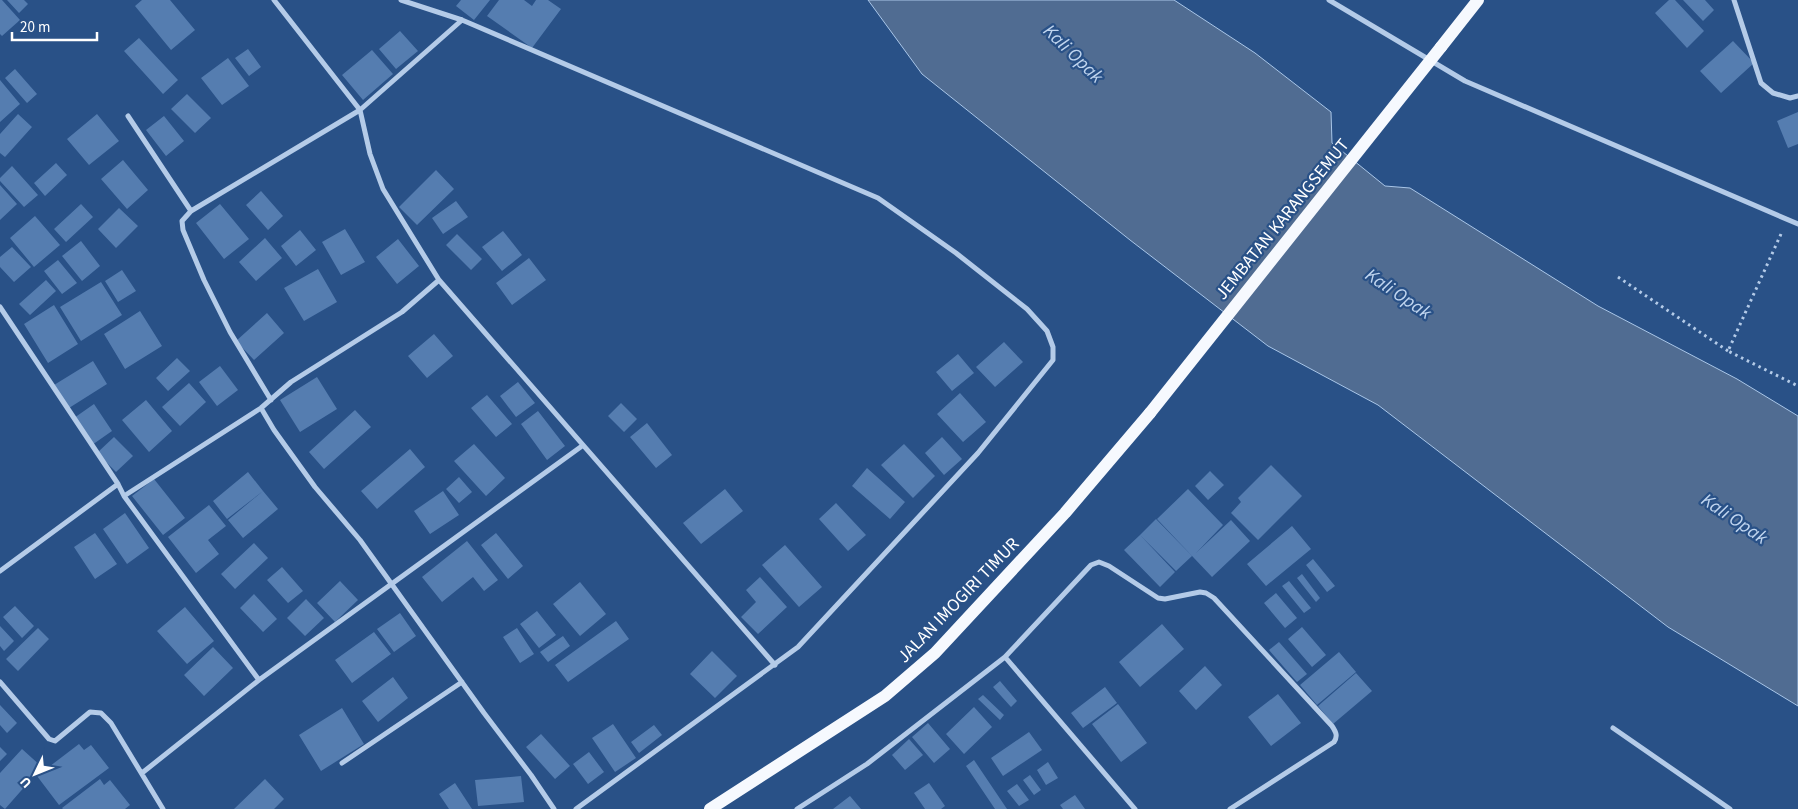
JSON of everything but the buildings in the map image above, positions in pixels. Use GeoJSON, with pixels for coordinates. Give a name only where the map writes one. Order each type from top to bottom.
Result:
{"type":"FeatureCollection","features":[{"type":"Feature","properties":{"kind":"main road","name":"JEMBATAN KARANGSEMUT"},"geometry":{"type":"LineString","coordinates":[[1150,412],[1478,0]]}},
{"type":"Feature","properties":{"kind":"main road","name":"JALAN IMOGIRI TIMUR"},"geometry":{"type":"LineString","coordinates":[[710,809],[884,696],[935,653],[1065,514],[1150,412]]}},
{"type":"Feature","properties":{"kind":"street"},"geometry":{"type":"LineString","coordinates":[[274,0],[360,110],[370,154],[383,189],[439,280],[774,665]]}},
{"type":"Feature","properties":{"kind":"street"},"geometry":{"type":"LineString","coordinates":[[402,0],[462,20],[878,198],[956,253],[1026,309],[1047,331],[1053,347],[1053,360],[978,453],[798,647],[576,809]]}},
{"type":"Feature","properties":{"kind":"street"},"geometry":{"type":"LineString","coordinates":[[1329,0],[1465,81],[1798,224]]}},
{"type":"Feature","properties":{"kind":"street"},"geometry":{"type":"LineString","coordinates":[[1734,0],[1761,83],[1773,93],[1790,98],[1798,96]]}},
{"type":"Feature","properties":{"kind":"street"},"geometry":{"type":"LineString","coordinates":[[271,400],[230,332],[204,280],[183,230],[182,221],[191,211],[360,110],[462,20]]}},
{"type":"Feature","properties":{"kind":"street"},"geometry":{"type":"LineString","coordinates":[[128,116],[191,211]]}},
{"type":"Feature","properties":{"kind":"street"},"geometry":{"type":"LineString","coordinates":[[124,496],[261,408],[291,382],[402,312],[439,280]]}},
{"type":"Feature","properties":{"kind":"street"},"geometry":{"type":"LineString","coordinates":[[0,307],[118,484],[124,496],[259,680]]}},
{"type":"Feature","properties":{"kind":"street"},"geometry":{"type":"LineString","coordinates":[[261,408],[274,430],[315,487],[360,540],[554,809]]}},
{"type":"Feature","properties":{"kind":"street"},"geometry":{"type":"LineString","coordinates":[[142,773],[259,680],[582,446]]}},
{"type":"Feature","properties":{"kind":"street"},"geometry":{"type":"LineString","coordinates":[[0,571],[118,484]]}},
{"type":"Feature","properties":{"kind":"street"},"geometry":{"type":"LineString","coordinates":[[797,809],[868,764],[1005,657],[1091,565],[1099,562],[1109,566],[1158,598],[1165,600],[1206,592],[1214,598],[1332,726],[1336,733],[1337,738],[1334,742],[1230,809]]}},
{"type":"Feature","properties":{"kind":"street"},"geometry":{"type":"LineString","coordinates":[[1005,657],[1135,809]]}},
{"type":"Feature","properties":{"kind":"street"},"geometry":{"type":"LineString","coordinates":[[0,682],[49,739],[55,740],[90,712],[101,713],[111,723],[163,809]]}},
{"type":"Feature","properties":{"kind":"street"},"geometry":{"type":"LineString","coordinates":[[342,763],[462,682]]}},
{"type":"Feature","properties":{"kind":"street"},"geometry":{"type":"LineString","coordinates":[[1613,728],[1730,809]]}},
{"type":"Feature","properties":{"kind":"path"},"geometry":{"type":"LineString","coordinates":[[1728,350],[1788,220]]}},
{"type":"Feature","properties":{"kind":"path"},"geometry":{"type":"LineString","coordinates":[[1618,277],[1728,350],[1798,386]]}},
{"type":"Feature","properties":{"kind":"water","name":"Kali Opak"},"geometry":{"type":"Polygon","coordinates":[[[868,0],[1174,0],[1255,53],[1331,112],[1332,143],[1385,186],[1410,188],[1598,306],[1737,379],[1798,416],[1798,706],[1668,627],[1378,405],[1268,346],[1130,240],[922,74],[868,0]]]}}]}
